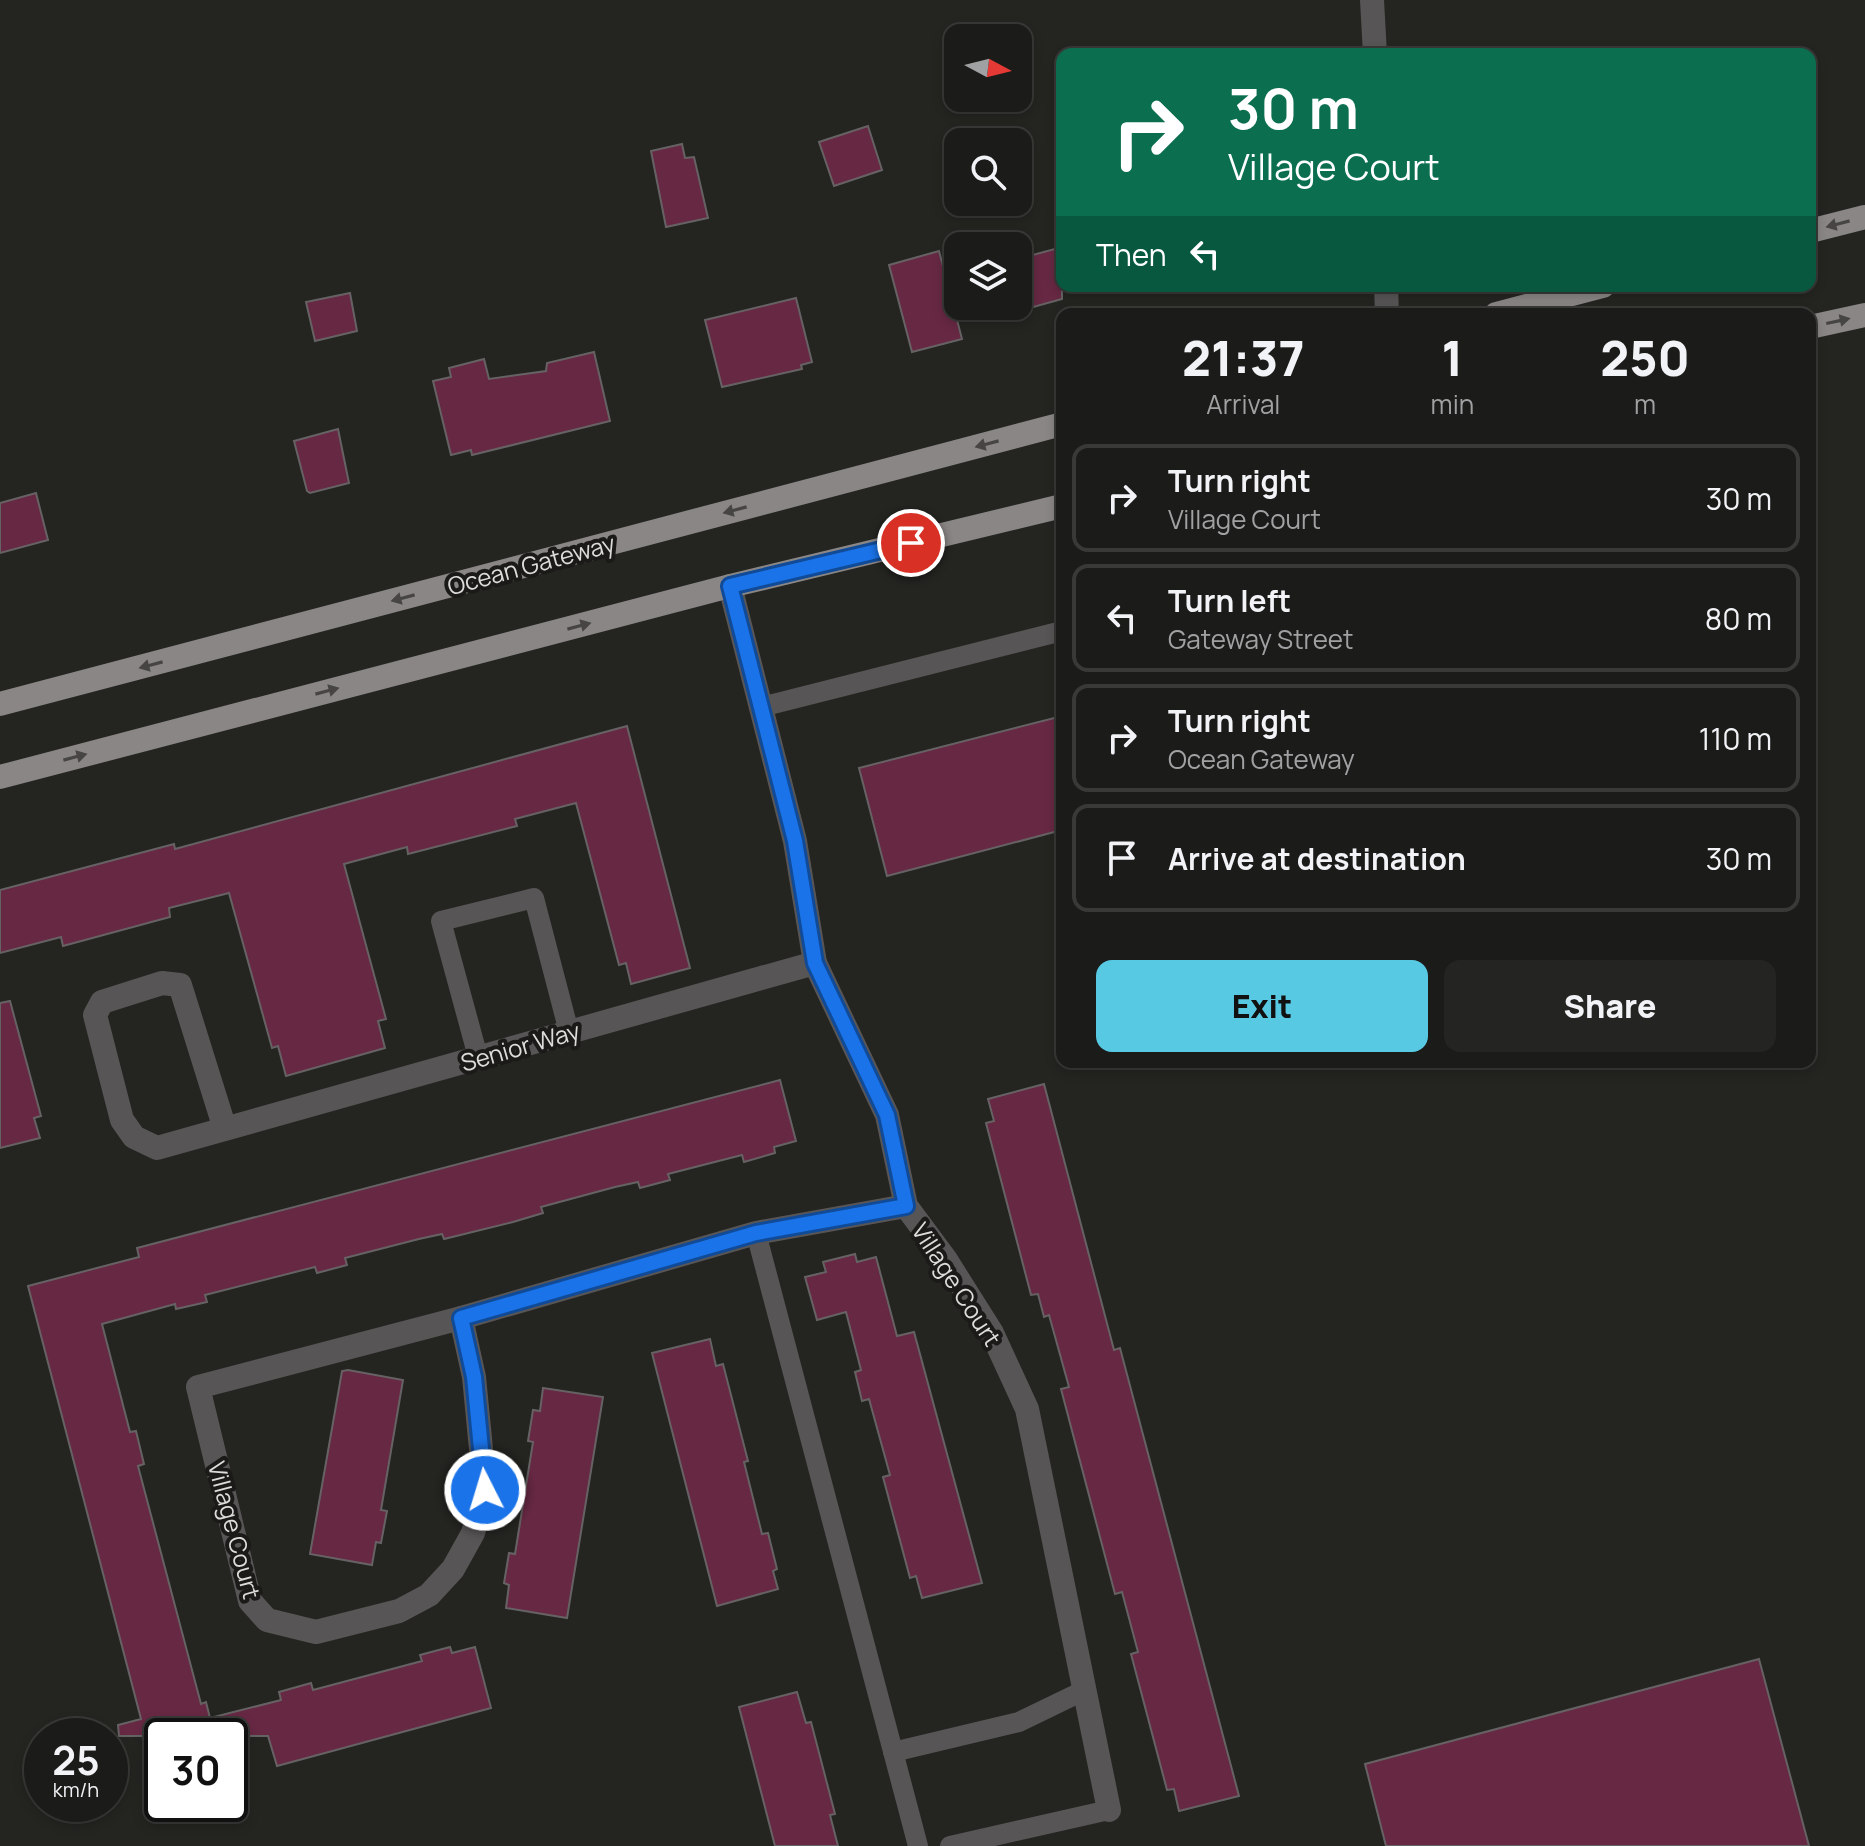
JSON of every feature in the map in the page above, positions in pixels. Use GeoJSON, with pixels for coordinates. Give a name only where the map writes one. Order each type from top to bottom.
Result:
{"type":"FeatureCollection","features":[{"type":"Feature","properties":{"kind":"main road"},"geometry":{"type":"LineString","coordinates":[[1816,229],[1865,217]]}},
{"type":"Feature","properties":{"kind":"main road"},"geometry":{"type":"LineString","coordinates":[[1519,308],[1580,292]]}},
{"type":"Feature","properties":{"kind":"main road"},"geometry":{"type":"LineString","coordinates":[[1816,326],[1865,315]]}},
{"type":"Feature","properties":{"kind":"main road","name":"Ocean Gateway"},"geometry":{"type":"LineString","coordinates":[[0,704],[1056,426]]}},
{"type":"Feature","properties":{"kind":"main road"},"geometry":{"type":"LineString","coordinates":[[0,777],[730,586],[1056,507]]}},
{"type":"Feature","properties":{"kind":"street"},"geometry":{"type":"LineString","coordinates":[[1372,0],[1375,48]]}},
{"type":"Feature","properties":{"kind":"street"},"geometry":{"type":"LineString","coordinates":[[730,586],[795,841],[815,963],[887,1115],[906,1206]]}},
{"type":"Feature","properties":{"kind":"street","name":"Senior Way"},"geometry":{"type":"LineString","coordinates":[[225,1129],[180,985],[162,983],[102,1002],[95,1015],[122,1120],[134,1137],[157,1148],[225,1129],[478,1057],[815,963]]}},
{"type":"Feature","properties":{"kind":"street","name":"Village Court"},"geometry":{"type":"LineString","coordinates":[[461,1318],[474,1377],[485,1490],[473,1533],[453,1569],[429,1595],[399,1611],[316,1632],[267,1620],[250,1601],[198,1387],[461,1318],[756,1233],[906,1206],[946,1260],[992,1333],[1027,1409],[1109,1810]]}},
{"type":"Feature","properties":{"kind":"lane"},"geometry":{"type":"LineString","coordinates":[[761,707],[1056,633]]}},
{"type":"Feature","properties":{"kind":"lane"},"geometry":{"type":"LineString","coordinates":[[478,1057],[441,921],[534,898],[569,1032]]}},
{"type":"Feature","properties":{"kind":"lane"},"geometry":{"type":"LineString","coordinates":[[756,1233],[918,1846]]}},
{"type":"Feature","properties":{"kind":"lane"},"geometry":{"type":"LineString","coordinates":[[893,1752],[1019,1722],[1085,1690]]}},
{"type":"Feature","properties":{"kind":"lane"},"geometry":{"type":"LineString","coordinates":[[950,1846],[1109,1810]]}},
{"type":"Feature","properties":{"kind":"building"},"geometry":{"type":"Polygon","coordinates":[[[868,126],[882,170],[834,186],[819,142],[868,126]]]}},
{"type":"Feature","properties":{"kind":"building"},"geometry":{"type":"Polygon","coordinates":[[[682,144],[685,158],[694,157],[708,218],[666,227],[651,151],[682,144]]]}},
{"type":"Feature","properties":{"kind":"building"},"geometry":{"type":"Polygon","coordinates":[[[1056,249],[1056,292],[1062,292],[1062,299],[1032,307],[1032,255],[1056,249]]]}},
{"type":"Feature","properties":{"kind":"building"},"geometry":{"type":"Polygon","coordinates":[[[939,251],[944,270],[944,320],[957,320],[962,339],[912,352],[889,265],[939,251]]]}},
{"type":"Feature","properties":{"kind":"building"},"geometry":{"type":"Polygon","coordinates":[[[350,293],[357,331],[315,341],[306,302],[350,293]]]}},
{"type":"Feature","properties":{"kind":"building"},"geometry":{"type":"Polygon","coordinates":[[[796,298],[812,362],[801,365],[802,369],[722,387],[705,320],[796,298]]]}},
{"type":"Feature","properties":{"kind":"building"},"geometry":{"type":"Polygon","coordinates":[[[594,352],[610,421],[472,455],[471,450],[451,455],[433,381],[451,377],[449,368],[484,359],[489,379],[546,371],[547,363],[594,352]]]}},
{"type":"Feature","properties":{"kind":"building"},"geometry":{"type":"Polygon","coordinates":[[[338,429],[349,483],[310,493],[294,441],[338,429]]]}},
{"type":"Feature","properties":{"kind":"building"},"geometry":{"type":"Polygon","coordinates":[[[36,493],[48,540],[0,553],[0,503],[36,493]]]}},
{"type":"Feature","properties":{"kind":"building"},"geometry":{"type":"Polygon","coordinates":[[[1056,718],[1056,832],[887,876],[859,768],[1056,718]]]}},
{"type":"Feature","properties":{"kind":"building"},"geometry":{"type":"Polygon","coordinates":[[[627,726],[690,968],[631,984],[626,963],[619,965],[576,803],[515,819],[517,826],[408,854],[407,847],[344,864],[386,1019],[378,1021],[385,1048],[286,1076],[278,1046],[272,1048],[229,893],[169,908],[170,917],[63,946],[61,937],[0,953],[0,890],[174,844],[175,849],[627,726]]]}},
{"type":"Feature","properties":{"kind":"building"},"geometry":{"type":"Polygon","coordinates":[[[10,1001],[41,1116],[34,1118],[40,1138],[0,1148],[0,1003],[10,1001]]]}},
{"type":"Feature","properties":{"kind":"building"},"geometry":{"type":"Polygon","coordinates":[[[780,1080],[796,1141],[774,1147],[775,1153],[744,1162],[742,1155],[668,1174],[670,1180],[640,1188],[638,1182],[615,1187],[541,1207],[543,1213],[513,1222],[444,1239],[442,1234],[419,1239],[345,1258],[347,1265],[317,1273],[315,1267],[205,1295],[207,1302],[176,1309],[175,1304],[102,1324],[130,1432],[136,1431],[144,1464],[138,1466],[201,1704],[206,1702],[210,1718],[144,1718],[144,1736],[128,1736],[128,1722],[141,1719],[28,1286],[139,1257],[137,1248],[780,1080]]]}},
{"type":"Feature","properties":{"kind":"building"},"geometry":{"type":"Polygon","coordinates":[[[1044,1084],[1114,1350],[1120,1348],[1239,1796],[1179,1811],[1174,1789],[1167,1790],[1131,1654],[1138,1652],[1122,1592],[1115,1594],[1061,1389],[1069,1387],[1049,1315],[1044,1317],[1038,1294],[1031,1295],[986,1123],[994,1121],[988,1099],[1044,1084]]]}},
{"type":"Feature","properties":{"kind":"building"},"geometry":{"type":"Polygon","coordinates":[[[855,1254],[857,1262],[876,1257],[897,1336],[914,1332],[982,1583],[922,1598],[916,1576],[910,1578],[883,1477],[890,1475],[869,1399],[862,1401],[855,1372],[861,1370],[846,1312],[817,1320],[805,1277],[826,1272],[823,1262],[855,1254]]]}},
{"type":"Feature","properties":{"kind":"building"},"geometry":{"type":"Polygon","coordinates":[[[710,1339],[716,1366],[723,1364],[748,1461],[744,1462],[762,1534],[768,1533],[777,1569],[773,1571],[778,1589],[717,1606],[652,1353],[710,1339]]]}},
{"type":"Feature","properties":{"kind":"building"},"geometry":{"type":"Polygon","coordinates":[[[342,1371],[403,1380],[381,1510],[387,1511],[381,1543],[376,1542],[372,1565],[310,1554],[342,1371]]]}},
{"type":"Feature","properties":{"kind":"building"},"geometry":{"type":"Polygon","coordinates":[[[543,1388],[603,1397],[567,1618],[506,1608],[509,1585],[504,1583],[509,1553],[515,1554],[533,1442],[528,1441],[533,1410],[540,1411],[543,1388]]]}},
{"type":"Feature","properties":{"kind":"building"},"geometry":{"type":"Polygon","coordinates":[[[450,1647],[452,1653],[475,1647],[491,1708],[277,1766],[268,1736],[248,1736],[248,1718],[210,1718],[281,1700],[279,1692],[311,1683],[313,1690],[422,1661],[420,1655],[450,1647]]]}},
{"type":"Feature","properties":{"kind":"building"},"geometry":{"type":"Polygon","coordinates":[[[1759,1659],[1809,1846],[1386,1846],[1365,1764],[1759,1659]]]}},
{"type":"Feature","properties":{"kind":"building"},"geometry":{"type":"Polygon","coordinates":[[[797,1692],[806,1723],[811,1722],[835,1814],[830,1815],[838,1846],[775,1846],[739,1707],[797,1692]]]}},
{"type":"Feature","properties":{"kind":"route"},"geometry":{"type":"LineString","coordinates":[[485,1490],[474,1377],[461,1318],[756,1233],[906,1206],[887,1115],[815,963],[795,841],[730,586],[911,543]]}}]}
